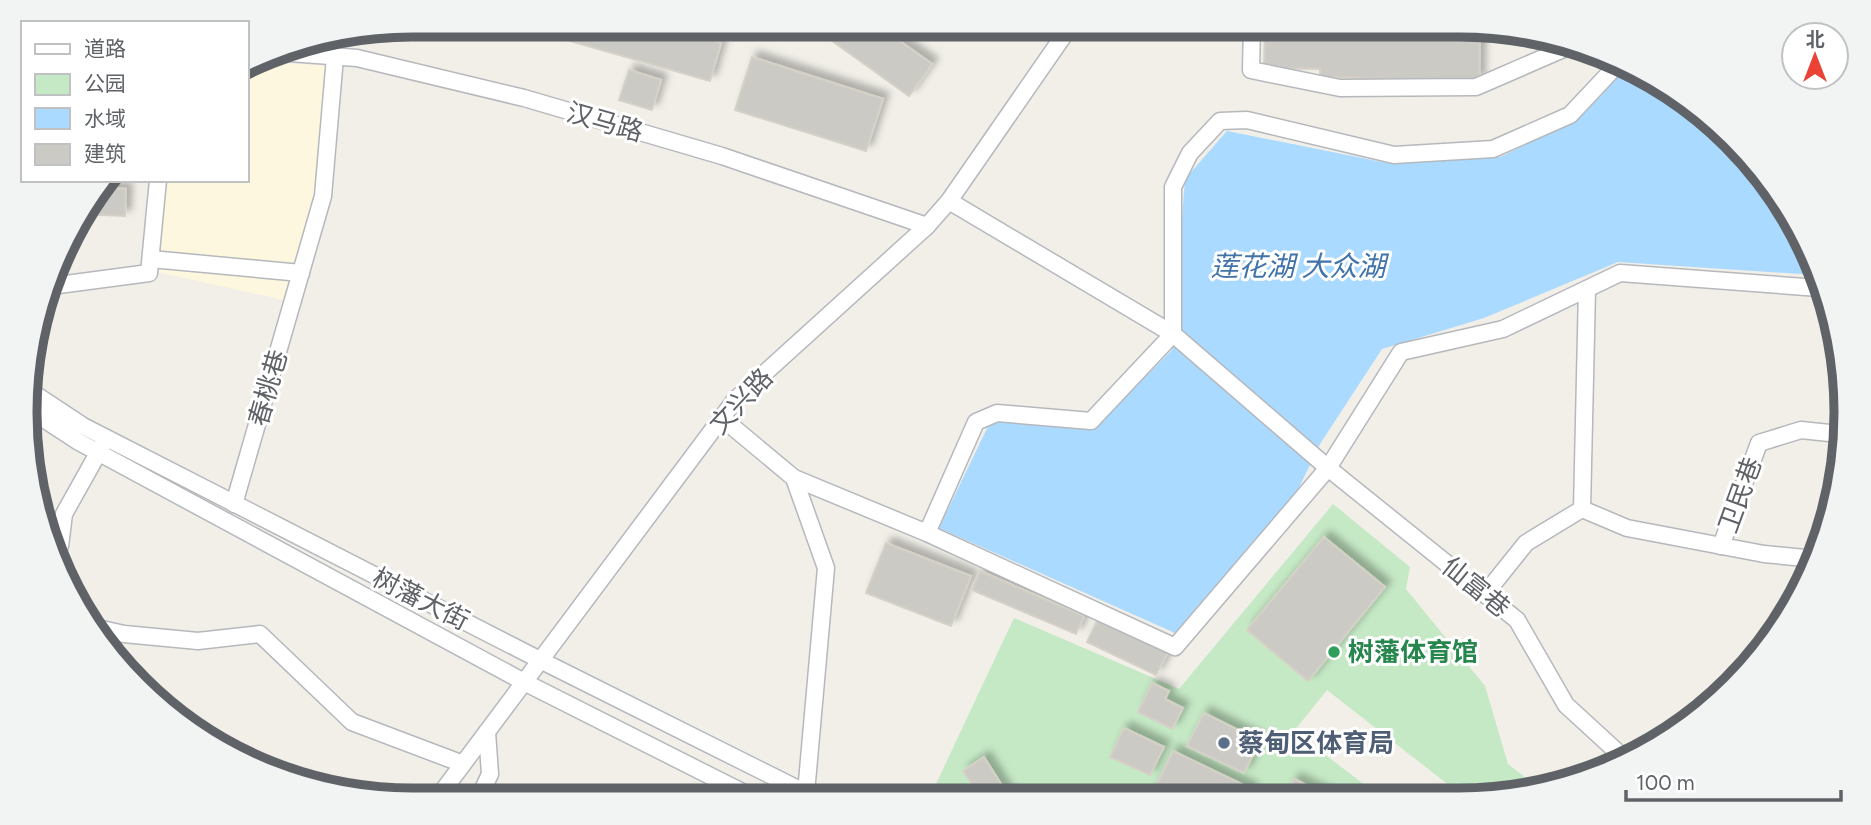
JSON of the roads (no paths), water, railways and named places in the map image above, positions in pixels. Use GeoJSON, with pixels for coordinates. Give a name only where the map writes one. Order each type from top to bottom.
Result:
{"type":"FeatureCollection","features":[{"type":"Feature","properties":{"kind":"street","name":"文兴路"},"geometry":{"type":"LineString","coordinates":[[445,788],[735,400],[927,226],[949,201],[1062,37]]}},
{"type":"Feature","properties":{"kind":"street"},"geometry":{"type":"LineString","coordinates":[[1252,37],[1251,70],[1340,88],[1476,87],[1560,51]]}},
{"type":"Feature","properties":{"kind":"street","name":"汉马路"},"geometry":{"type":"LineString","coordinates":[[301,54],[356,58],[524,98],[722,156],[927,226]]}},
{"type":"Feature","properties":{"kind":"street","name":"春桃巷"},"geometry":{"type":"LineString","coordinates":[[234,503],[323,196],[335,57]]}},
{"type":"Feature","properties":{"kind":"street"},"geometry":{"type":"LineString","coordinates":[[927,533],[976,422],[997,413],[1091,421],[1173,334],[1173,187],[1189,153],[1220,121],[1247,120],[1394,155],[1493,149],[1570,115],[1612,70]]}},
{"type":"Feature","properties":{"kind":"street"},"geometry":{"type":"LineString","coordinates":[[59,285],[149,273],[158,182]]}},
{"type":"Feature","properties":{"kind":"street","name":"仙富巷"},"geometry":{"type":"LineString","coordinates":[[949,201],[1173,334],[1328,468],[1517,620],[1566,705],[1618,752]]}},
{"type":"Feature","properties":{"kind":"street"},"geometry":{"type":"LineString","coordinates":[[150,259],[302,273]]}},
{"type":"Feature","properties":{"kind":"street"},"geometry":{"type":"LineString","coordinates":[[722,418],[794,478],[927,533],[1175,647],[1328,468],[1401,352],[1503,329],[1620,273],[1812,288]]}},
{"type":"Feature","properties":{"kind":"street"},"geometry":{"type":"LineString","coordinates":[[1582,509],[1587,289]]}},
{"type":"Feature","properties":{"kind":"street","name":"树藩大街"},"geometry":{"type":"LineString","coordinates":[[38,396],[83,426],[796,788]]}},
{"type":"Feature","properties":{"kind":"street","name":"树藩大街"},"geometry":{"type":"LineString","coordinates":[[37,414],[99,453],[523,682],[734,788]]}},
{"type":"Feature","properties":{"kind":"street","name":"卫民巷"},"geometry":{"type":"LineString","coordinates":[[1721,546],[1759,443],[1801,430],[1833,433]]}},
{"type":"Feature","properties":{"kind":"street"},"geometry":{"type":"LineString","coordinates":[[60,543],[64,514],[99,453],[105,437]]}},
{"type":"Feature","properties":{"kind":"street"},"geometry":{"type":"LineString","coordinates":[[794,478],[826,568],[812,788]]}},
{"type":"Feature","properties":{"kind":"street"},"geometry":{"type":"LineString","coordinates":[[1582,509],[1627,528],[1764,554],[1805,558]]}},
{"type":"Feature","properties":{"kind":"street"},"geometry":{"type":"LineString","coordinates":[[1485,594],[1526,543],[1582,509]]}},
{"type":"Feature","properties":{"kind":"street"},"geometry":{"type":"LineString","coordinates":[[106,630],[198,641],[260,634],[352,722],[463,764]]}},
{"type":"Feature","properties":{"kind":"street"},"geometry":{"type":"LineString","coordinates":[[484,788],[491,774],[487,732]]}},
{"type":"Feature","properties":{"kind":"water","name":"莲花湖 大众湖"},"geometry":{"type":"Polygon","coordinates":[[[1620,75],[1646,87],[1687,114],[1741,165],[1784,225],[1808,274],[1618,262],[1484,318],[1382,349],[1320,444],[1294,498],[1175,633],[939,528],[992,418],[1097,426],[1172,350],[1185,179],[1227,131],[1387,163],[1500,157],[1577,120],[1620,75]]]}},
{"type":"Feature","properties":{"kind":"place","name":"树藩体育馆"},"geometry":{"type":"Point","coordinates":[1334,652]}},
{"type":"Feature","properties":{"kind":"place","name":"蔡甸区体育局"},"geometry":{"type":"Point","coordinates":[1224,743]}}]}
